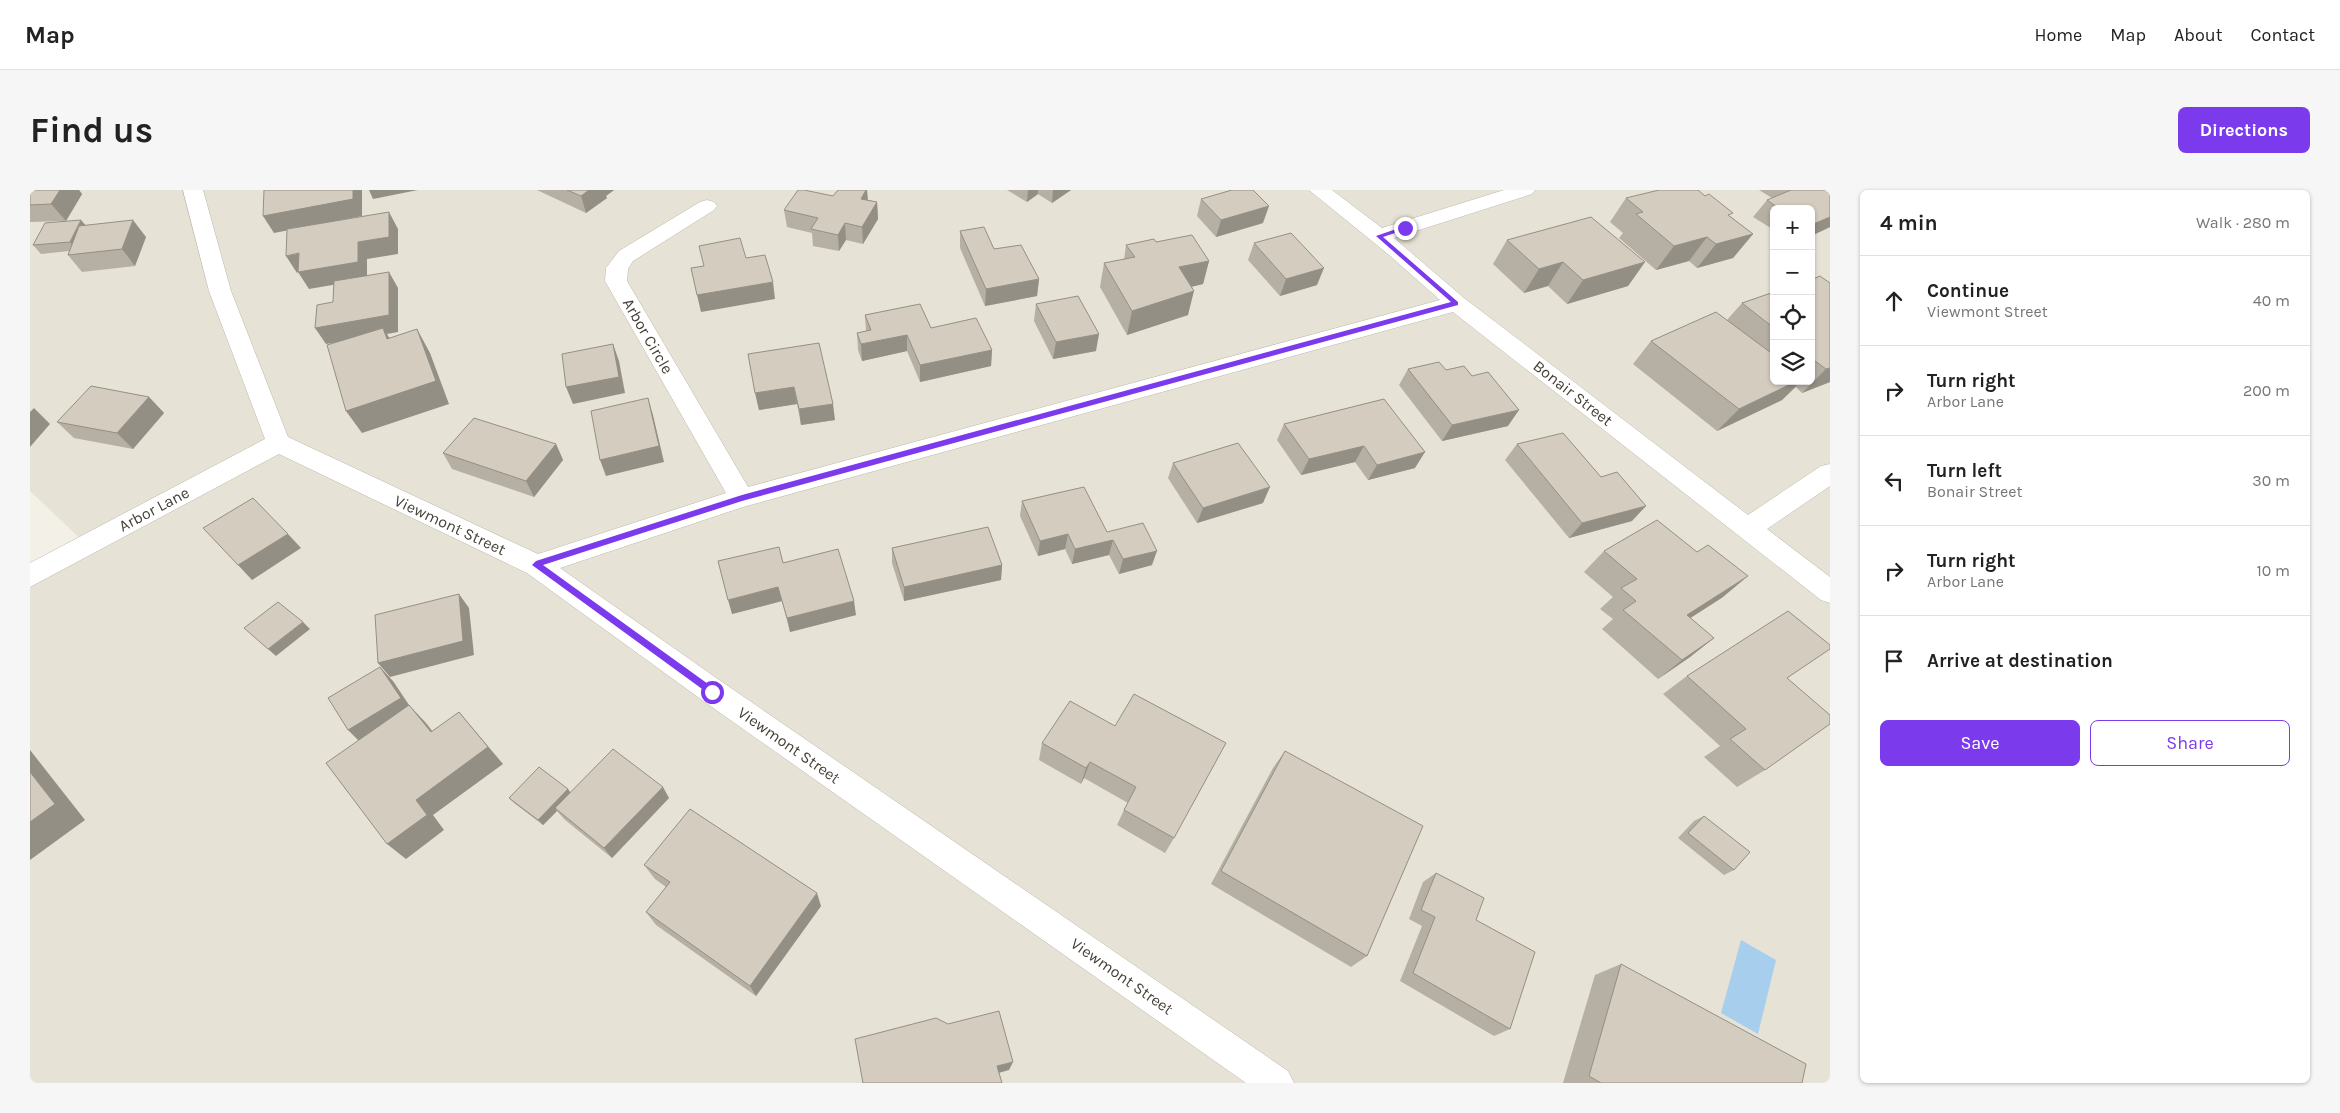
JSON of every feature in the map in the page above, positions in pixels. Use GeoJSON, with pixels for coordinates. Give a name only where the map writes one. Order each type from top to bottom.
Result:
{"type":"FeatureCollection","features":[{"type":"Feature","properties":{"kind":"street"},"geometry":{"type":"LineString","coordinates":[[193,190],[220,290],[278,443]]}},
{"type":"Feature","properties":{"kind":"street","name":"Bonair Street"},"geometry":{"type":"LineString","coordinates":[[1319,190],[1379,236],[1456,303],[1830,592]]}},
{"type":"Feature","properties":{"kind":"street"},"geometry":{"type":"LineString","coordinates":[[1379,236],[1525,190]]}},
{"type":"Feature","properties":{"kind":"street","name":"Arbor Circle"},"geometry":{"type":"LineString","coordinates":[[707,206],[626,256],[617,268],[616,281],[742,498]]}},
{"type":"Feature","properties":{"kind":"street"},"geometry":{"type":"LineString","coordinates":[[536,565],[742,498],[1456,303]]}},
{"type":"Feature","properties":{"kind":"street","name":"Viewmont Street"},"geometry":{"type":"LineString","coordinates":[[278,443],[536,565],[1242,1072],[1276,1083]]}},
{"type":"Feature","properties":{"kind":"street","name":"Arbor Lane"},"geometry":{"type":"LineString","coordinates":[[30,576],[278,443]]}},
{"type":"Feature","properties":{"kind":"street"},"geometry":{"type":"LineString","coordinates":[[1748,528],[1830,473]]}},
{"type":"Feature","properties":{"kind":"shaded area"},"geometry":{"type":"Polygon","coordinates":[[[30,190],[1830,190],[1830,1083],[30,1083],[30,582],[90,548],[30,491],[30,190]]]}},
{"type":"Feature","properties":{"kind":"water"},"geometry":{"type":"Polygon","coordinates":[[[1741,940],[1776,960],[1758,1034],[1721,1013],[1741,940]]]}},
{"type":"Feature","properties":{"kind":"building"},"geometry":{"type":"Polygon","coordinates":[[[30,190],[60,190],[51,204],[30,205],[30,190]]]}},
{"type":"Feature","properties":{"kind":"building"},"geometry":{"type":"Polygon","coordinates":[[[264,190],[353,190],[353,199],[263,216],[264,190]]]}},
{"type":"Feature","properties":{"kind":"building"},"geometry":{"type":"Polygon","coordinates":[[[567,190],[589,190],[581,196],[567,190]]]}},
{"type":"Feature","properties":{"kind":"building"},"geometry":{"type":"Polygon","coordinates":[[[798,190],[833,196],[838,190],[866,190],[861,199],[877,202],[862,227],[845,223],[838,235],[811,229],[818,218],[784,210],[798,190]]]}},
{"type":"Feature","properties":{"kind":"building"},"geometry":{"type":"Polygon","coordinates":[[[1232,190],[1253,190],[1269,206],[1221,220],[1201,199],[1232,190]]]}},
{"type":"Feature","properties":{"kind":"building"},"geometry":{"type":"Polygon","coordinates":[[[1659,190],[1698,190],[1705,196],[1709,194],[1733,213],[1728,215],[1753,234],[1716,244],[1707,237],[1674,246],[1636,214],[1643,212],[1626,198],[1659,190]]]}},
{"type":"Feature","properties":{"kind":"building"},"geometry":{"type":"Polygon","coordinates":[[[1791,190],[1830,190],[1830,217],[1815,223],[1815,205],[1774,205],[1767,200],[1791,190]]]}},
{"type":"Feature","properties":{"kind":"building"},"geometry":{"type":"Polygon","coordinates":[[[389,212],[389,237],[358,242],[358,262],[298,272],[299,253],[286,256],[287,229],[389,212]]]}},
{"type":"Feature","properties":{"kind":"building"},"geometry":{"type":"Polygon","coordinates":[[[1591,217],[1645,262],[1583,280],[1563,262],[1539,269],[1507,240],[1591,217]]]}},
{"type":"Feature","properties":{"kind":"building"},"geometry":{"type":"Polygon","coordinates":[[[81,220],[70,242],[33,245],[45,223],[81,220]]]}},
{"type":"Feature","properties":{"kind":"building"},"geometry":{"type":"Polygon","coordinates":[[[133,220],[122,249],[68,255],[79,226],[133,220]]]}},
{"type":"Feature","properties":{"kind":"building"},"geometry":{"type":"Polygon","coordinates":[[[984,227],[994,249],[1021,245],[1039,279],[986,289],[960,231],[984,227]]]}},
{"type":"Feature","properties":{"kind":"building"},"geometry":{"type":"Polygon","coordinates":[[[1291,233],[1324,268],[1286,279],[1254,243],[1291,233]]]}},
{"type":"Feature","properties":{"kind":"building"},"geometry":{"type":"Polygon","coordinates":[[[1192,235],[1209,261],[1179,267],[1194,291],[1132,311],[1104,263],[1135,257],[1126,245],[1154,239],[1156,242],[1192,235]]]}},
{"type":"Feature","properties":{"kind":"building"},"geometry":{"type":"Polygon","coordinates":[[[740,238],[746,258],[765,255],[773,282],[697,295],[691,268],[704,266],[699,246],[740,238]]]}},
{"type":"Feature","properties":{"kind":"building"},"geometry":{"type":"Polygon","coordinates":[[[389,272],[389,315],[315,328],[317,305],[333,302],[334,281],[389,272]]]}},
{"type":"Feature","properties":{"kind":"building"},"geometry":{"type":"Polygon","coordinates":[[[1820,276],[1830,283],[1830,368],[1826,369],[1815,361],[1815,278],[1820,276]]]}},
{"type":"Feature","properties":{"kind":"building"},"geometry":{"type":"Polygon","coordinates":[[[1770,293],[1770,325],[1742,303],[1770,293]]]}},
{"type":"Feature","properties":{"kind":"building"},"geometry":{"type":"Polygon","coordinates":[[[1078,296],[1099,334],[1056,342],[1036,304],[1078,296]]]}},
{"type":"Feature","properties":{"kind":"building"},"geometry":{"type":"Polygon","coordinates":[[[920,304],[931,328],[976,318],[992,350],[920,365],[907,335],[861,344],[857,333],[871,330],[865,315],[920,304]]]}},
{"type":"Feature","properties":{"kind":"building"},"geometry":{"type":"Polygon","coordinates":[[[1716,312],[1770,352],[1770,385],[1789,385],[1739,409],[1651,341],[1716,312]]]}},
{"type":"Feature","properties":{"kind":"building"},"geometry":{"type":"Polygon","coordinates":[[[383,328],[387,339],[417,329],[436,381],[346,411],[327,345],[383,328]]]}},
{"type":"Feature","properties":{"kind":"building"},"geometry":{"type":"Polygon","coordinates":[[[819,343],[833,404],[799,409],[794,387],[755,393],[748,354],[819,343]]]}},
{"type":"Feature","properties":{"kind":"building"},"geometry":{"type":"Polygon","coordinates":[[[613,344],[619,377],[566,387],[562,354],[613,344]]]}},
{"type":"Feature","properties":{"kind":"building"},"geometry":{"type":"Polygon","coordinates":[[[1439,362],[1446,370],[1464,366],[1472,376],[1488,372],[1519,410],[1452,425],[1408,369],[1439,362]]]}},
{"type":"Feature","properties":{"kind":"building"},"geometry":{"type":"Polygon","coordinates":[[[91,386],[149,397],[117,433],[57,422],[91,386]]]}},
{"type":"Feature","properties":{"kind":"building"},"geometry":{"type":"Polygon","coordinates":[[[648,398],[659,446],[600,460],[591,411],[648,398]]]}},
{"type":"Feature","properties":{"kind":"building"},"geometry":{"type":"Polygon","coordinates":[[[1384,399],[1425,452],[1377,465],[1364,446],[1309,459],[1284,424],[1384,399]]]}},
{"type":"Feature","properties":{"kind":"building"},"geometry":{"type":"Polygon","coordinates":[[[474,418],[556,444],[526,481],[443,453],[474,418]]]}},
{"type":"Feature","properties":{"kind":"building"},"geometry":{"type":"Polygon","coordinates":[[[1563,433],[1601,477],[1617,472],[1646,506],[1582,523],[1517,444],[1563,433]]]}},
{"type":"Feature","properties":{"kind":"building"},"geometry":{"type":"Polygon","coordinates":[[[1238,443],[1270,487],[1203,508],[1173,463],[1238,443]]]}},
{"type":"Feature","properties":{"kind":"building"},"geometry":{"type":"Polygon","coordinates":[[[1084,487],[1107,532],[1143,523],[1157,551],[1123,559],[1113,540],[1075,549],[1068,534],[1040,541],[1022,501],[1084,487]]]}},
{"type":"Feature","properties":{"kind":"building"},"geometry":{"type":"Polygon","coordinates":[[[253,498],[288,534],[238,565],[203,528],[253,498]]]}},
{"type":"Feature","properties":{"kind":"building"},"geometry":{"type":"Polygon","coordinates":[[[1657,520],[1697,552],[1708,545],[1748,576],[1687,615],[1714,638],[1682,660],[1623,610],[1636,601],[1621,588],[1637,579],[1604,551],[1657,520]]]}},
{"type":"Feature","properties":{"kind":"building"},"geometry":{"type":"Polygon","coordinates":[[[988,527],[1002,565],[904,587],[892,548],[988,527]]]}},
{"type":"Feature","properties":{"kind":"building"},"geometry":{"type":"Polygon","coordinates":[[[779,547],[783,563],[838,549],[854,601],[787,618],[778,587],[728,600],[718,561],[779,547]]]}},
{"type":"Feature","properties":{"kind":"building"},"geometry":{"type":"Polygon","coordinates":[[[459,594],[463,641],[378,663],[375,615],[459,594]]]}},
{"type":"Feature","properties":{"kind":"building"},"geometry":{"type":"Polygon","coordinates":[[[278,602],[303,622],[268,649],[244,628],[278,602]]]}},
{"type":"Feature","properties":{"kind":"building"},"geometry":{"type":"Polygon","coordinates":[[[1788,611],[1830,645],[1830,649],[1787,678],[1830,715],[1830,724],[1765,770],[1730,739],[1746,729],[1687,676],[1788,611]]]}},
{"type":"Feature","properties":{"kind":"building"},"geometry":{"type":"Polygon","coordinates":[[[380,667],[401,698],[348,730],[328,698],[380,667]]]}},
{"type":"Feature","properties":{"kind":"building"},"geometry":{"type":"Polygon","coordinates":[[[1134,694],[1226,743],[1174,838],[1124,810],[1136,787],[1090,762],[1086,768],[1042,743],[1070,701],[1115,726],[1134,694]]]}},
{"type":"Feature","properties":{"kind":"building"},"geometry":{"type":"Polygon","coordinates":[[[409,705],[431,732],[459,712],[488,747],[416,800],[427,815],[387,844],[326,763],[409,705]]]}},
{"type":"Feature","properties":{"kind":"building"},"geometry":{"type":"Polygon","coordinates":[[[613,749],[663,787],[604,848],[555,808],[613,749]]]}},
{"type":"Feature","properties":{"kind":"building"},"geometry":{"type":"Polygon","coordinates":[[[1285,751],[1423,826],[1367,956],[1221,871],[1285,751]]]}},
{"type":"Feature","properties":{"kind":"building"},"geometry":{"type":"Polygon","coordinates":[[[539,767],[568,789],[538,820],[509,798],[539,767]]]}},
{"type":"Feature","properties":{"kind":"building"},"geometry":{"type":"Polygon","coordinates":[[[30,772],[55,804],[30,822],[30,772]]]}},
{"type":"Feature","properties":{"kind":"building"},"geometry":{"type":"Polygon","coordinates":[[[690,809],[817,893],[750,986],[646,912],[670,882],[644,865],[690,809]]]}},
{"type":"Feature","properties":{"kind":"building"},"geometry":{"type":"Polygon","coordinates":[[[1704,816],[1750,852],[1734,870],[1688,833],[1704,816]]]}},
{"type":"Feature","properties":{"kind":"building"},"geometry":{"type":"Polygon","coordinates":[[[1436,873],[1484,898],[1476,920],[1535,952],[1510,1029],[1413,973],[1435,917],[1421,910],[1436,873]]]}},
{"type":"Feature","properties":{"kind":"building"},"geometry":{"type":"Polygon","coordinates":[[[1621,964],[1806,1064],[1802,1083],[1601,1083],[1589,1076],[1621,964]]]}},
{"type":"Feature","properties":{"kind":"building"},"geometry":{"type":"Polygon","coordinates":[[[999,1011],[1013,1062],[997,1066],[1002,1083],[863,1083],[855,1039],[936,1018],[948,1024],[999,1011]]]}},
{"type":"Feature","properties":{"kind":"route"},"geometry":{"type":"LineString","coordinates":[[712,692],[536,565],[742,498],[1456,303],[1379,236],[1405,228]]}}]}
